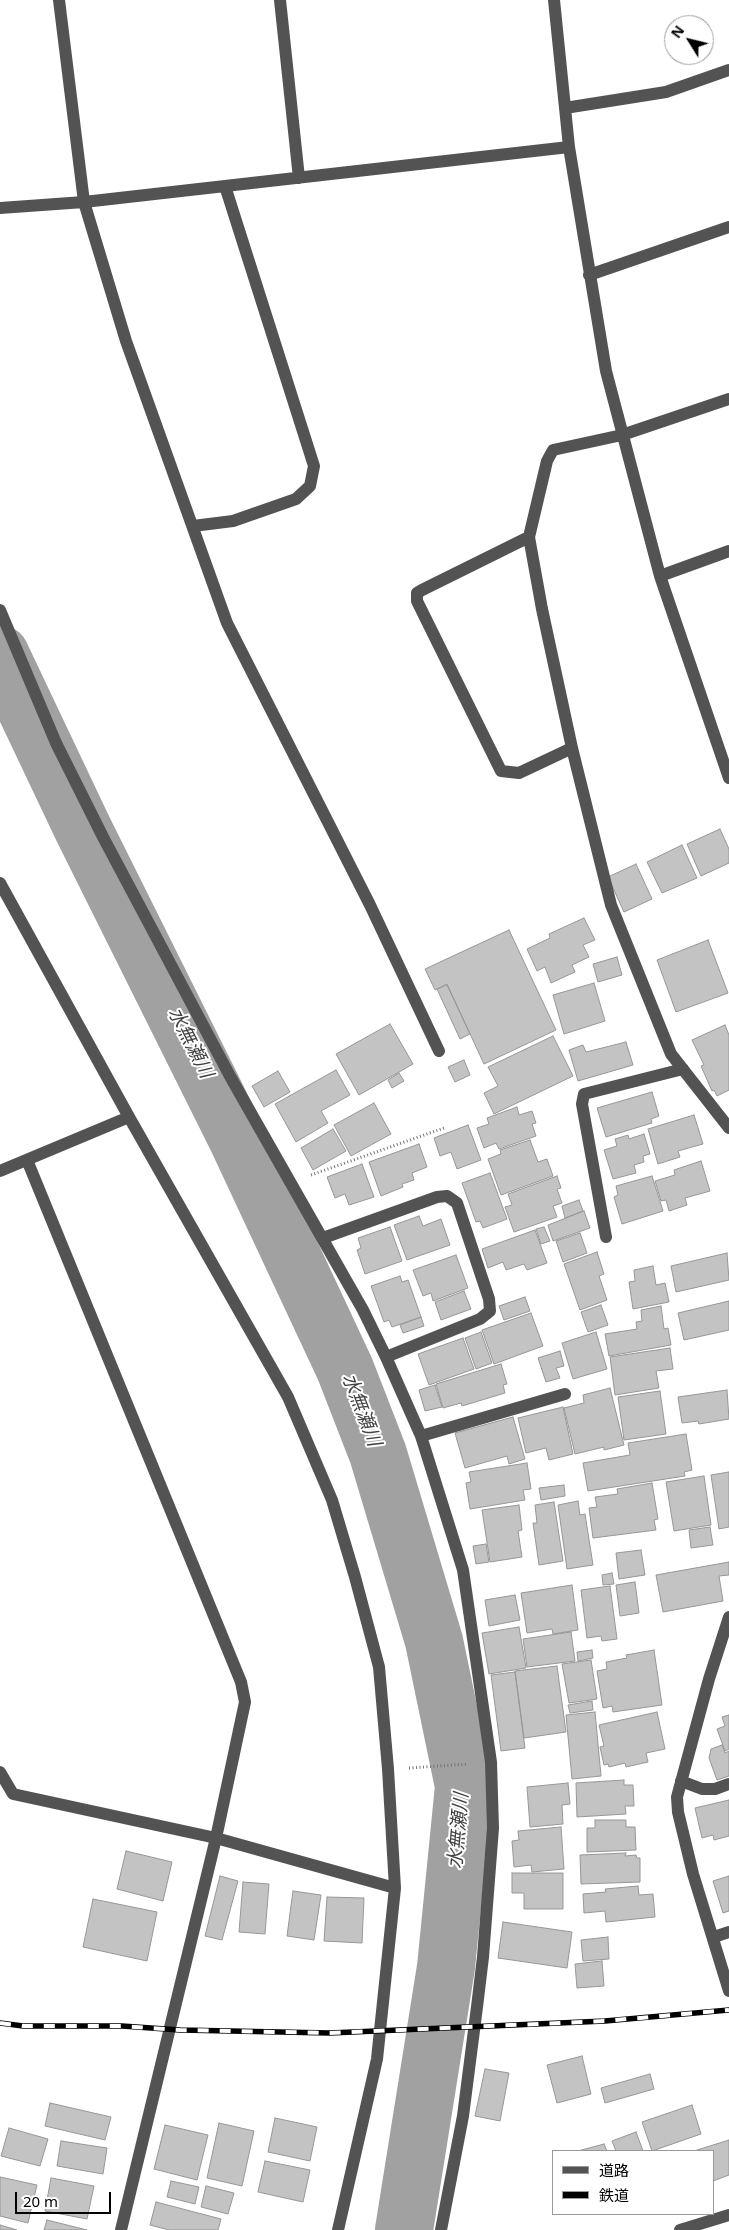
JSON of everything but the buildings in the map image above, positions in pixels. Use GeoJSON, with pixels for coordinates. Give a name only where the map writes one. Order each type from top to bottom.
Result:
{"type":"FeatureCollection","features":[{"type":"Feature","properties":{"kind":"street"},"geometry":{"type":"LineString","coordinates":[[59,0],[84,202],[126,341],[227,623],[370,905],[439,1051]]}},
{"type":"Feature","properties":{"kind":"street"},"geometry":{"type":"LineString","coordinates":[[280,0],[299,178]]}},
{"type":"Feature","properties":{"kind":"street"},"geometry":{"type":"LineString","coordinates":[[554,0],[569,147],[606,370],[660,576],[729,778]]}},
{"type":"Feature","properties":{"kind":"street"},"geometry":{"type":"LineString","coordinates":[[566,108],[666,92],[729,70]]}},
{"type":"Feature","properties":{"kind":"street"},"geometry":{"type":"LineString","coordinates":[[0,208],[84,202],[569,147]]}},
{"type":"Feature","properties":{"kind":"street"},"geometry":{"type":"LineString","coordinates":[[193,526],[233,521],[296,499],[310,486],[314,466],[224,186]]}},
{"type":"Feature","properties":{"kind":"street"},"geometry":{"type":"LineString","coordinates":[[589,275],[729,227]]}},
{"type":"Feature","properties":{"kind":"street"},"geometry":{"type":"LineString","coordinates":[[729,400],[622,435],[553,450],[547,461],[529,537],[542,609],[572,748],[611,905],[671,1054],[729,1128]]}},
{"type":"Feature","properties":{"kind":"street"},"geometry":{"type":"LineString","coordinates":[[529,537],[422,590],[417,593],[417,601],[501,771],[519,773],[572,748]]}},
{"type":"Feature","properties":{"kind":"street"},"geometry":{"type":"LineString","coordinates":[[660,576],[729,551]]}},
{"type":"Feature","properties":{"kind":"street"},"geometry":{"type":"LineString","coordinates":[[0,610],[56,742],[103,837],[232,1078],[363,1310],[386,1357],[421,1436],[463,1570],[491,1762],[493,1828],[483,1957],[476,2017],[463,2116],[441,2230]]}},
{"type":"Feature","properties":{"kind":"street"},"geometry":{"type":"LineString","coordinates":[[0,883],[128,1117],[288,1397],[332,1500],[355,1577],[378,1667],[388,1770],[395,1888],[377,2059],[338,2230]]}},
{"type":"Feature","properties":{"kind":"street"},"geometry":{"type":"LineString","coordinates":[[606,1237],[582,1104],[584,1094],[682,1069]]}},
{"type":"Feature","properties":{"kind":"street"},"geometry":{"type":"LineString","coordinates":[[0,1171],[128,1117]]}},
{"type":"Feature","properties":{"kind":"street"},"geometry":{"type":"LineString","coordinates":[[26,1160],[242,1682],[245,1702],[216,1838],[121,2230]]}},
{"type":"Feature","properties":{"kind":"street"},"geometry":{"type":"LineString","coordinates":[[323,1238],[437,1197],[447,1196],[457,1203],[489,1299],[490,1311],[480,1319],[386,1357]]}},
{"type":"Feature","properties":{"kind":"street"},"geometry":{"type":"LineString","coordinates":[[421,1436],[566,1394]]}},
{"type":"Feature","properties":{"kind":"street"},"geometry":{"type":"LineString","coordinates":[[729,1617],[709,1679],[676,1797],[693,1874],[714,1937],[729,1991]]}},
{"type":"Feature","properties":{"kind":"street"},"geometry":{"type":"LineString","coordinates":[[0,1772],[14,1794],[216,1838],[395,1888]]}},
{"type":"Feature","properties":{"kind":"street"},"geometry":{"type":"LineString","coordinates":[[681,1781],[702,1789],[714,1789],[729,1784]]}},
{"type":"Feature","properties":{"kind":"street"},"geometry":{"type":"LineString","coordinates":[[714,1937],[729,1932]]}},
{"type":"Feature","properties":{"kind":"street"},"geometry":{"type":"LineString","coordinates":[[680,2230],[729,2215]]}},
{"type":"Feature","properties":{"kind":"path"},"geometry":{"type":"LineString","coordinates":[[292,1182],[444,1128]]}},
{"type":"Feature","properties":{"kind":"path"},"geometry":{"type":"LineString","coordinates":[[405,1768],[470,1763]]}},
{"type":"Feature","properties":{"kind":"waterway","name":"水無瀬川"},"geometry":{"type":"LineString","coordinates":[[0,654],[83,829],[236,1136],[345,1369],[378,1454],[434,1641],[464,1786],[446,1967],[404,2230]]}},
{"type":"Feature","properties":{"kind":"railway"},"geometry":{"type":"LineString","coordinates":[[0,2023],[23,2026],[122,2026],[180,2030],[330,2033],[605,2021],[729,2010]]}}]}
